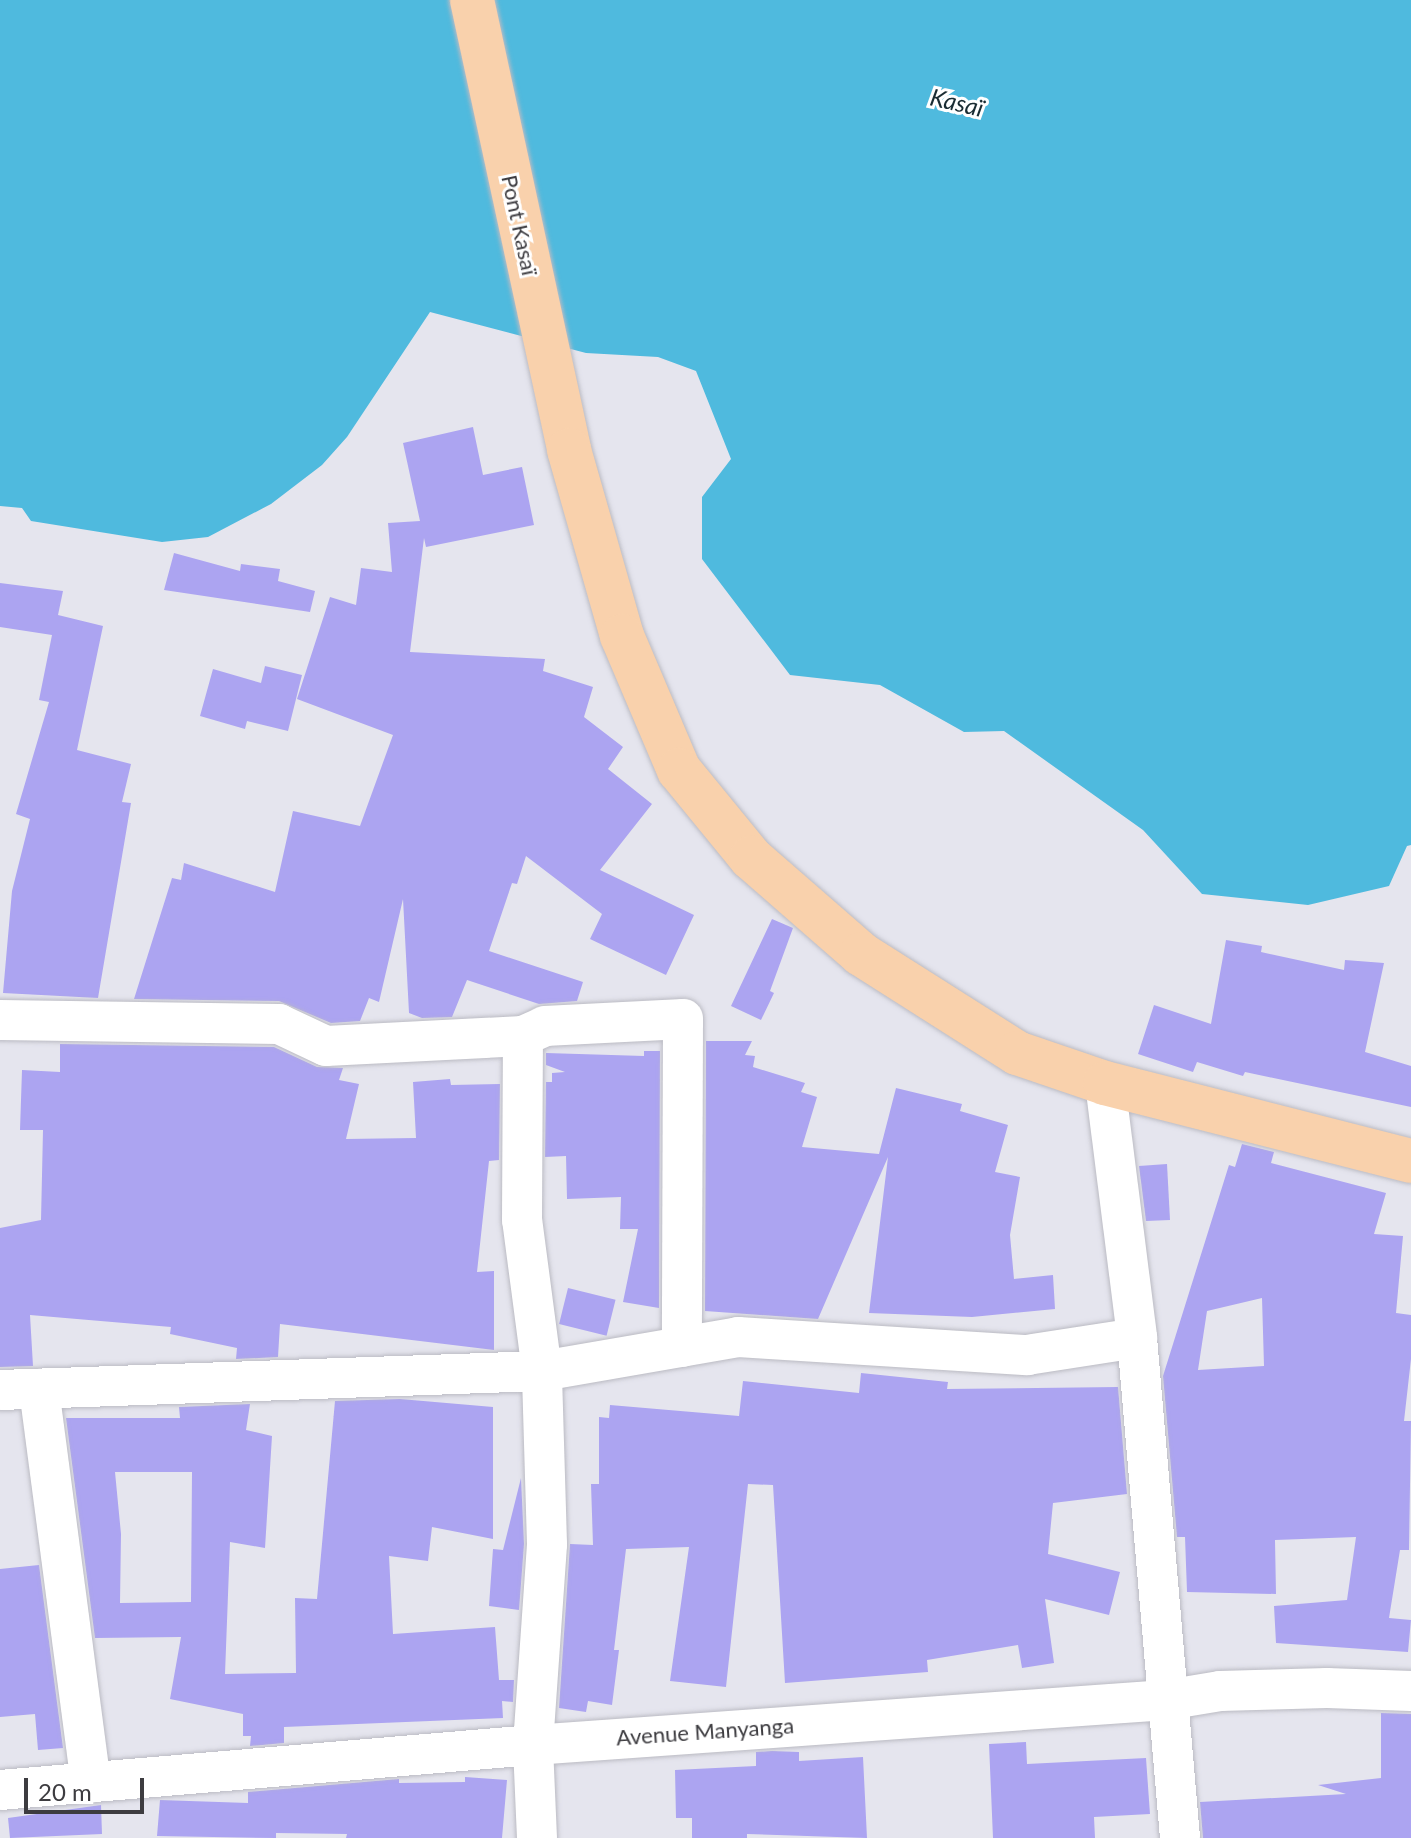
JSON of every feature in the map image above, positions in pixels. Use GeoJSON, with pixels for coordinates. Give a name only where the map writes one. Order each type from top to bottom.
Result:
{"type":"FeatureCollection","features":[{"type":"Feature","properties":{"kind":"main road","name":"Pont Kasaï"},"geometry":{"type":"LineString","coordinates":[[472,0],[569,450],[622,636],[679,770],[751,858],[861,954],[1017,1053],[1105,1083],[1411,1161]]}},
{"type":"Feature","properties":{"kind":"street"},"geometry":{"type":"LineString","coordinates":[[0,1020],[279,1024],[326,1046],[523,1036],[545,1026],[683,1019],[682,1347]]}},
{"type":"Feature","properties":{"kind":"street"},"geometry":{"type":"LineString","coordinates":[[523,1036],[522,1220],[542,1371],[547,1544],[533,1745],[537,1838]]}},
{"type":"Feature","properties":{"kind":"street"},"geometry":{"type":"LineString","coordinates":[[1105,1083],[1137,1338],[1180,1838]]}},
{"type":"Feature","properties":{"kind":"street"},"geometry":{"type":"LineString","coordinates":[[0,1390],[542,1371],[738,1337],[1027,1355],[1137,1338]]}},
{"type":"Feature","properties":{"kind":"street"},"geometry":{"type":"LineString","coordinates":[[39,1389],[91,1783]]}},
{"type":"Feature","properties":{"kind":"street","name":"Avenue Manyanga"},"geometry":{"type":"LineString","coordinates":[[0,1790],[533,1745],[1166,1700],[1220,1691],[1327,1688],[1411,1691]]}},
{"type":"Feature","properties":{"kind":"water","name":"Kasaï"},"geometry":{"type":"Polygon","coordinates":[[[0,0],[1411,0],[1411,845],[1407,846],[1389,886],[1308,905],[1202,894],[1143,830],[1004,731],[964,732],[880,685],[790,675],[702,559],[702,497],[731,459],[696,371],[658,357],[586,353],[430,312],[347,437],[322,465],[271,504],[208,537],[162,542],[31,521],[22,508],[0,506],[0,0]]]}},
{"type":"Feature","properties":{"kind":"building"},"geometry":{"type":"Polygon","coordinates":[[[473,427],[483,475],[522,467],[534,525],[426,547],[424,538],[410,652],[545,659],[543,671],[593,687],[584,717],[623,747],[608,769],[652,804],[600,870],[694,915],[666,975],[590,939],[602,914],[526,856],[517,884],[512,883],[489,951],[583,982],[577,1001],[539,1004],[467,980],[452,1017],[422,1018],[409,1013],[403,899],[379,1002],[369,998],[360,1021],[331,1023],[279,1001],[134,999],[172,878],[181,880],[184,863],[275,892],[293,811],[360,826],[393,735],[297,699],[330,597],[356,605],[361,568],[392,572],[388,523],[420,521],[403,443],[473,427]]]}},
{"type":"Feature","properties":{"kind":"building"},"geometry":{"type":"Polygon","coordinates":[[[174,553],[240,571],[241,564],[280,569],[278,581],[315,591],[310,612],[164,590],[174,553]]]}},
{"type":"Feature","properties":{"kind":"building"},"geometry":{"type":"Polygon","coordinates":[[[0,583],[63,591],[58,615],[103,626],[77,750],[131,764],[122,802],[131,803],[98,998],[3,993],[12,891],[30,819],[16,814],[49,702],[39,700],[52,635],[0,627],[0,583]]]}},
{"type":"Feature","properties":{"kind":"building"},"geometry":{"type":"Polygon","coordinates":[[[265,666],[302,675],[288,731],[247,721],[245,729],[200,716],[213,669],[261,683],[265,666]]]}},
{"type":"Feature","properties":{"kind":"building"},"geometry":{"type":"Polygon","coordinates":[[[772,919],[793,928],[770,991],[774,993],[761,1020],[731,1006],[772,919]]]}},
{"type":"Feature","properties":{"kind":"building"},"geometry":{"type":"Polygon","coordinates":[[[1226,940],[1262,946],[1261,952],[1344,970],[1345,960],[1384,963],[1365,1052],[1411,1066],[1411,1107],[1245,1072],[1243,1076],[1197,1062],[1193,1072],[1138,1054],[1154,1005],[1211,1024],[1226,940]]]}},
{"type":"Feature","properties":{"kind":"building"},"geometry":{"type":"Polygon","coordinates":[[[706,1041],[752,1041],[745,1055],[755,1056],[753,1067],[805,1083],[801,1092],[817,1097],[802,1147],[879,1154],[896,1088],[962,1104],[960,1111],[1008,1125],[995,1172],[1020,1177],[1010,1235],[1014,1279],[1053,1275],[1055,1309],[972,1317],[869,1313],[888,1157],[818,1319],[705,1311],[706,1041]]]}},
{"type":"Feature","properties":{"kind":"building"},"geometry":{"type":"Polygon","coordinates":[[[60,1044],[274,1047],[317,1067],[343,1068],[339,1080],[359,1084],[346,1139],[416,1138],[413,1082],[450,1079],[451,1085],[500,1084],[499,1160],[489,1161],[477,1272],[494,1271],[494,1350],[280,1324],[278,1357],[236,1359],[237,1348],[170,1334],[171,1327],[30,1315],[33,1366],[0,1367],[0,1228],[41,1220],[43,1130],[20,1130],[22,1070],[60,1072],[60,1044]]]}},
{"type":"Feature","properties":{"kind":"building"},"geometry":{"type":"Polygon","coordinates":[[[644,1051],[660,1051],[659,1308],[623,1302],[638,1229],[620,1229],[621,1197],[567,1199],[566,1156],[545,1157],[546,1082],[552,1082],[552,1073],[565,1072],[546,1065],[546,1053],[644,1056],[644,1051]]]}},
{"type":"Feature","properties":{"kind":"building"},"geometry":{"type":"Polygon","coordinates":[[[1242,1144],[1274,1152],[1271,1163],[1386,1193],[1374,1234],[1403,1236],[1396,1313],[1411,1315],[1411,1359],[1404,1421],[1411,1421],[1409,1550],[1400,1550],[1389,1618],[1411,1620],[1408,1652],[1276,1643],[1274,1606],[1347,1600],[1356,1537],[1275,1540],[1276,1594],[1187,1592],[1185,1537],[1177,1537],[1163,1376],[1229,1165],[1235,1167],[1242,1144]],[[1262,1298],[1207,1311],[1198,1370],[1264,1366],[1262,1298]]]}},
{"type":"Feature","properties":{"kind":"building"},"geometry":{"type":"Polygon","coordinates":[[[1167,1164],[1170,1220],[1146,1221],[1139,1166],[1167,1164]]]}},
{"type":"Feature","properties":{"kind":"building"},"geometry":{"type":"Polygon","coordinates":[[[568,1288],[616,1300],[607,1336],[559,1324],[568,1288]]]}},
{"type":"Feature","properties":{"kind":"building"},"geometry":{"type":"Polygon","coordinates":[[[861,1373],[948,1382],[947,1389],[1118,1387],[1127,1494],[1053,1503],[1048,1554],[1120,1572],[1109,1615],[1045,1599],[1054,1663],[1022,1668],[1018,1645],[927,1660],[928,1672],[785,1683],[773,1485],[748,1484],[726,1687],[670,1681],[689,1547],[626,1549],[614,1650],[619,1650],[612,1705],[588,1701],[586,1712],[559,1708],[570,1544],[593,1545],[591,1484],[599,1484],[599,1417],[609,1418],[610,1405],[739,1416],[743,1381],[859,1393],[861,1373]]]}},
{"type":"Feature","properties":{"kind":"building"},"geometry":{"type":"Polygon","coordinates":[[[400,1399],[493,1407],[493,1539],[432,1527],[428,1561],[389,1556],[393,1634],[495,1627],[499,1680],[514,1680],[513,1702],[502,1701],[503,1718],[284,1727],[284,1743],[250,1746],[251,1736],[243,1736],[243,1714],[170,1699],[181,1637],[95,1638],[66,1418],[180,1418],[179,1407],[250,1404],[246,1430],[272,1436],[265,1548],[230,1542],[225,1674],[296,1673],[295,1598],[317,1599],[335,1401],[400,1399]],[[115,1472],[121,1534],[120,1603],[191,1602],[192,1472],[115,1472]]]}},
{"type":"Feature","properties":{"kind":"building"},"geometry":{"type":"Polygon","coordinates":[[[521,1478],[524,1544],[519,1610],[489,1606],[493,1549],[503,1550],[521,1478]]]}},
{"type":"Feature","properties":{"kind":"building"},"geometry":{"type":"Polygon","coordinates":[[[39,1565],[63,1748],[38,1750],[35,1714],[0,1717],[0,1569],[39,1565]]]}},
{"type":"Feature","properties":{"kind":"building"},"geometry":{"type":"Polygon","coordinates":[[[1381,1713],[1411,1714],[1411,1838],[1203,1838],[1200,1802],[1346,1794],[1318,1785],[1381,1778],[1381,1713]]]}},
{"type":"Feature","properties":{"kind":"building"},"geometry":{"type":"Polygon","coordinates":[[[1026,1742],[1027,1764],[1146,1758],[1150,1814],[1094,1817],[1095,1838],[993,1838],[989,1744],[1026,1742]]]}},
{"type":"Feature","properties":{"kind":"building"},"geometry":{"type":"Polygon","coordinates":[[[756,1752],[799,1752],[799,1761],[863,1757],[867,1838],[747,1834],[747,1838],[692,1838],[692,1818],[676,1818],[675,1770],[756,1766],[756,1752]]]}},
{"type":"Feature","properties":{"kind":"building"},"geometry":{"type":"Polygon","coordinates":[[[465,1777],[507,1780],[502,1838],[346,1838],[347,1834],[276,1833],[276,1838],[157,1836],[160,1800],[248,1803],[248,1792],[399,1779],[399,1783],[465,1782],[465,1777]]]}},
{"type":"Feature","properties":{"kind":"building"},"geometry":{"type":"Polygon","coordinates":[[[101,1805],[102,1834],[10,1838],[8,1818],[101,1805]]]}}]}
